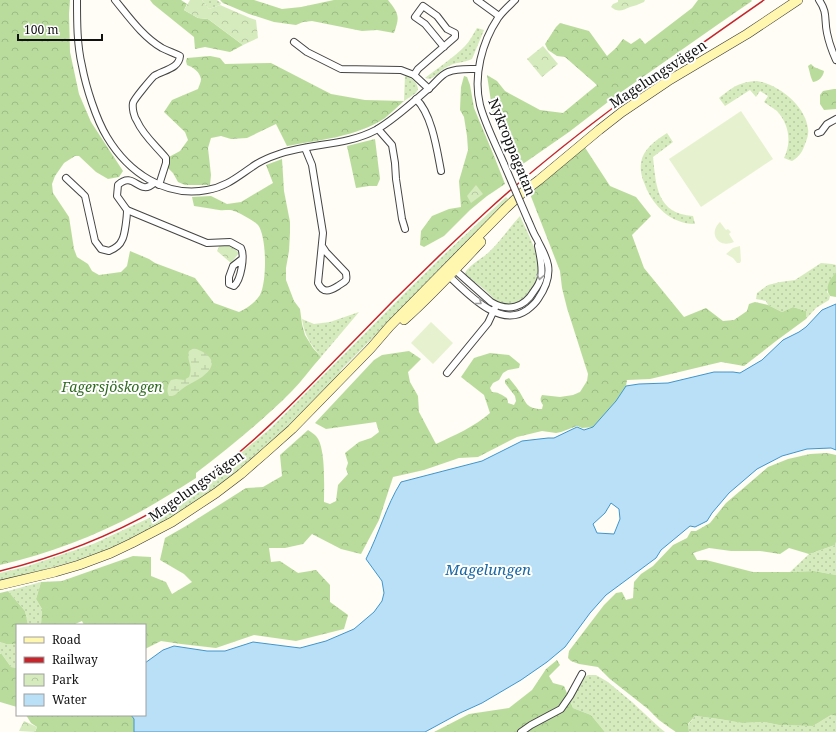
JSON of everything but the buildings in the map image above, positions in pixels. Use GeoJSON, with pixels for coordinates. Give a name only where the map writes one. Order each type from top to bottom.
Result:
{"type":"FeatureCollection","features":[{"type":"Feature","properties":{"kind":"main road","name":"Magelungsvägen"},"geometry":{"type":"LineString","coordinates":[[0,585],[55,572],[79,565],[110,553],[153,533],[216,493],[265,454],[292,429],[371,348],[390,326],[449,271],[505,209],[522,193],[540,180],[599,130],[648,94],[798,0]]}},
{"type":"Feature","properties":{"kind":"street"},"geometry":{"type":"LineString","coordinates":[[78,0],[78,36],[82,66],[91,98],[102,127],[123,158],[138,172],[156,184],[175,190],[189,192],[218,188],[237,178],[262,160],[281,153],[347,141],[360,137],[378,129],[399,114],[449,71],[478,69]]}},
{"type":"Feature","properties":{"kind":"street"},"geometry":{"type":"LineString","coordinates":[[66,178],[85,196],[95,241],[101,249],[109,251],[115,248],[122,240],[126,219],[126,210],[117,196],[118,185],[126,180],[131,180],[146,188],[156,184],[166,162],[166,158],[136,121],[133,102],[154,76],[168,70],[178,63],[180,56],[161,47],[147,37],[115,0]]}},
{"type":"Feature","properties":{"kind":"street"},"geometry":{"type":"LineString","coordinates":[[477,0],[499,16]]}},
{"type":"Feature","properties":{"kind":"street","name":"Nykroppagatan"},"geometry":{"type":"LineString","coordinates":[[449,271],[467,293],[487,308],[493,312],[513,316],[523,313],[532,306],[544,289],[549,273],[547,258],[536,239],[480,104],[477,84],[478,69],[491,30],[499,16],[515,0]]}},
{"type":"Feature","properties":{"kind":"street"},"geometry":{"type":"LineString","coordinates":[[819,0],[824,7],[825,24],[832,42],[836,60]]}},
{"type":"Feature","properties":{"kind":"street"},"geometry":{"type":"LineString","coordinates":[[414,75],[418,69],[455,37],[455,33],[447,29],[424,3],[416,15]]}},
{"type":"Feature","properties":{"kind":"street"},"geometry":{"type":"LineString","coordinates":[[409,14],[416,15],[417,18],[425,24],[434,37],[444,46]]}},
{"type":"Feature","properties":{"kind":"street"},"geometry":{"type":"LineString","coordinates":[[294,42],[307,52],[342,69],[401,70],[414,75],[429,89]]}},
{"type":"Feature","properties":{"kind":"street"},"geometry":{"type":"LineString","coordinates":[[416,99],[424,111],[432,131],[437,147],[441,171]]}},
{"type":"Feature","properties":{"kind":"street"},"geometry":{"type":"LineString","coordinates":[[818,133],[821,132],[827,124],[836,119]]}},
{"type":"Feature","properties":{"kind":"street"},"geometry":{"type":"LineString","coordinates":[[378,129],[392,145],[402,219],[405,229]]}},
{"type":"Feature","properties":{"kind":"street"},"geometry":{"type":"LineString","coordinates":[[305,148],[312,165],[323,233],[318,283],[322,288],[330,291],[347,278],[346,273],[322,246]]}},
{"type":"Feature","properties":{"kind":"street"},"geometry":{"type":"LineString","coordinates":[[126,210],[207,243],[230,242],[241,248],[243,254],[242,259]]}},
{"type":"Feature","properties":{"kind":"street","name":"Nykroppagatan"},"geometry":{"type":"LineString","coordinates":[[497,306],[519,306],[527,300],[538,286],[541,278],[542,267],[536,239]]}},
{"type":"Feature","properties":{"kind":"street"},"geometry":{"type":"LineString","coordinates":[[447,373],[488,323],[497,306],[449,271]]}},
{"type":"Feature","properties":{"kind":"street"},"geometry":{"type":"LineString","coordinates":[[521,732],[561,709],[582,674]]}},
{"type":"Feature","properties":{"kind":"green space","name":"Fagersjöskogen"},"geometry":{"type":"Polygon","coordinates":[[[0,0],[70,0],[70,52],[79,94],[91,122],[123,171],[119,177],[108,179],[96,172],[79,156],[75,156],[64,163],[55,176],[52,184],[53,193],[69,217],[74,249],[77,257],[88,264],[92,271],[99,275],[121,272],[127,266],[130,251],[155,263],[195,278],[214,303],[239,312],[256,300],[262,289],[265,260],[261,231],[256,223],[240,213],[231,210],[194,206],[192,197],[211,196],[227,204],[241,202],[273,183],[266,165],[282,159],[284,191],[290,222],[286,280],[294,301],[300,309],[305,335],[321,357],[295,388],[280,403],[221,454],[196,473],[196,478],[145,509],[88,537],[53,550],[0,565],[0,0]]]}},
{"type":"Feature","properties":{"kind":"green space"},"geometry":{"type":"Polygon","coordinates":[[[150,0],[181,0],[187,4],[184,10],[198,18],[208,19],[243,45],[230,52],[205,47],[195,49],[194,37],[150,0]]]}},
{"type":"Feature","properties":{"kind":"green space"},"geometry":{"type":"Polygon","coordinates":[[[190,0],[202,0],[209,9],[220,5],[256,20],[258,38],[243,45],[208,19],[198,18],[184,10],[190,0]]]}},
{"type":"Feature","properties":{"kind":"green space"},"geometry":{"type":"Polygon","coordinates":[[[202,0],[217,0],[221,3],[220,5],[209,9],[202,0]]]}},
{"type":"Feature","properties":{"kind":"green space"},"geometry":{"type":"Polygon","coordinates":[[[220,0],[254,0],[282,9],[301,7],[334,0],[388,0],[396,12],[398,19],[394,33],[377,30],[362,31],[312,21],[303,22],[296,25],[274,22],[249,14],[223,3],[220,0]]]}},
{"type":"Feature","properties":{"kind":"green space"},"geometry":{"type":"Polygon","coordinates":[[[618,0],[645,0],[637,5],[623,10],[618,10],[611,7],[613,4],[618,2],[618,0]]]}},
{"type":"Feature","properties":{"kind":"green space"},"geometry":{"type":"Polygon","coordinates":[[[698,0],[752,1],[617,95],[569,132],[520,166],[505,145],[493,115],[487,75],[497,81],[505,91],[540,110],[563,113],[597,85],[565,57],[557,56],[548,50],[545,44],[560,23],[589,31],[607,56],[623,39],[631,44],[640,38],[645,44],[692,8],[698,0]]]}},
{"type":"Feature","properties":{"kind":"green space"},"geometry":{"type":"Polygon","coordinates":[[[477,28],[484,30],[472,59],[450,65],[431,78],[425,78],[465,46],[477,28]]]}},
{"type":"Feature","properties":{"kind":"green space"},"geometry":{"type":"Polygon","coordinates":[[[543,46],[558,64],[542,77],[527,59],[543,46]]]}},
{"type":"Feature","properties":{"kind":"green space"},"geometry":{"type":"Polygon","coordinates":[[[210,56],[220,58],[225,64],[271,63],[331,94],[365,100],[404,101],[385,118],[362,130],[324,140],[287,146],[276,124],[247,138],[231,139],[221,136],[211,138],[208,148],[211,175],[210,185],[185,185],[178,182],[173,173],[167,167],[169,157],[180,151],[188,140],[185,132],[164,112],[172,100],[198,89],[201,80],[200,76],[196,70],[187,65],[187,58],[210,56]]]}},
{"type":"Feature","properties":{"kind":"green space"},"geometry":{"type":"Polygon","coordinates":[[[811,64],[814,67],[824,71],[823,75],[817,81],[813,82],[808,66],[811,64]]]}},
{"type":"Feature","properties":{"kind":"green space"},"geometry":{"type":"Polygon","coordinates":[[[405,75],[415,82],[418,89],[416,93],[404,101],[405,75]]]}},
{"type":"Feature","properties":{"kind":"green space"},"geometry":{"type":"Polygon","coordinates":[[[464,76],[467,77],[474,108],[505,184],[470,210],[444,236],[424,247],[420,245],[421,231],[432,216],[449,209],[461,207],[459,181],[468,150],[464,117],[460,110],[461,87],[464,76]]]}},
{"type":"Feature","properties":{"kind":"green space"},"geometry":{"type":"Polygon","coordinates":[[[757,81],[782,91],[797,104],[806,120],[808,135],[800,154],[792,161],[784,158],[788,146],[787,127],[777,111],[764,102],[768,96],[760,91],[756,97],[750,90],[725,106],[719,98],[736,86],[757,81]]]}},
{"type":"Feature","properties":{"kind":"green space"},"geometry":{"type":"Polygon","coordinates":[[[836,89],[836,109],[824,110],[820,104],[820,95],[823,91],[836,89]]]}},
{"type":"Feature","properties":{"kind":"green space"},"geometry":{"type":"Polygon","coordinates":[[[741,111],[773,159],[701,207],[669,159],[741,111]]]}},
{"type":"Feature","properties":{"kind":"green space"},"geometry":{"type":"Polygon","coordinates":[[[667,133],[673,142],[653,157],[657,188],[665,204],[672,210],[681,214],[693,216],[695,224],[678,221],[658,207],[648,193],[643,180],[641,166],[644,154],[654,142],[667,133]]]}},
{"type":"Feature","properties":{"kind":"green space"},"geometry":{"type":"Polygon","coordinates":[[[375,139],[380,179],[377,186],[356,188],[347,146],[375,139]]]}},
{"type":"Feature","properties":{"kind":"green space"},"geometry":{"type":"Polygon","coordinates":[[[584,146],[610,186],[636,197],[651,216],[632,235],[644,268],[684,317],[706,308],[723,321],[734,320],[747,311],[749,304],[755,302],[768,305],[782,312],[793,307],[806,311],[806,319],[744,366],[721,362],[650,379],[627,380],[626,386],[616,401],[593,427],[582,428],[577,426],[556,433],[542,431],[517,437],[478,457],[459,458],[424,470],[393,477],[379,520],[361,554],[341,549],[312,534],[303,544],[285,548],[269,548],[271,562],[280,561],[298,573],[316,570],[330,585],[330,602],[348,615],[344,629],[296,641],[254,635],[216,648],[161,641],[146,648],[146,624],[84,624],[82,621],[75,624],[41,624],[42,609],[36,599],[41,582],[62,581],[133,556],[151,557],[151,576],[166,582],[172,594],[192,582],[184,574],[160,560],[165,538],[246,488],[263,487],[282,476],[280,455],[308,430],[316,436],[319,441],[323,457],[324,502],[330,504],[336,501],[338,485],[348,474],[346,469],[348,463],[345,453],[359,442],[371,438],[379,432],[376,422],[326,429],[315,423],[374,360],[382,355],[409,351],[421,359],[408,372],[410,382],[418,396],[419,412],[436,444],[471,427],[490,413],[484,395],[461,377],[474,358],[490,353],[509,355],[520,364],[519,368],[508,370],[503,373],[499,380],[493,383],[490,388],[492,392],[498,393],[507,398],[508,403],[514,405],[516,401],[515,396],[505,383],[505,380],[509,378],[518,389],[525,402],[537,409],[542,409],[542,395],[560,397],[573,395],[580,392],[587,381],[588,374],[567,308],[560,271],[530,194],[584,146]]]}},
{"type":"Feature","properties":{"kind":"green space"},"geometry":{"type":"Polygon","coordinates":[[[476,185],[483,194],[471,203],[467,196],[476,185]]]}},
{"type":"Feature","properties":{"kind":"green space"},"geometry":{"type":"Polygon","coordinates":[[[511,196],[511,198],[276,438],[227,479],[188,507],[150,530],[99,554],[26,575],[0,580],[0,573],[28,566],[93,544],[147,519],[181,498],[220,470],[271,428],[448,251],[506,197],[508,199],[511,196]]]}},
{"type":"Feature","properties":{"kind":"green space"},"geometry":{"type":"Polygon","coordinates":[[[520,216],[535,249],[538,275],[530,294],[517,302],[502,304],[492,300],[493,298],[485,290],[465,273],[493,248],[520,216]]]}},
{"type":"Feature","properties":{"kind":"green space"},"geometry":{"type":"Polygon","coordinates":[[[720,222],[726,230],[728,229],[731,232],[729,234],[734,242],[728,244],[719,242],[716,239],[716,226],[720,222]]]}},
{"type":"Feature","properties":{"kind":"green space"},"geometry":{"type":"Polygon","coordinates":[[[220,244],[232,246],[239,253],[231,263],[217,251],[220,244]]]}},
{"type":"Feature","properties":{"kind":"green space"},"geometry":{"type":"Polygon","coordinates":[[[740,246],[741,261],[740,263],[737,263],[733,258],[726,254],[733,248],[740,246]]]}},
{"type":"Feature","properties":{"kind":"green space"},"geometry":{"type":"Polygon","coordinates":[[[821,263],[836,265],[836,272],[832,277],[827,292],[830,296],[829,300],[816,308],[806,319],[806,311],[793,307],[782,312],[768,305],[766,301],[756,299],[757,293],[768,285],[795,280],[821,263]]]}},
{"type":"Feature","properties":{"kind":"green space"},"geometry":{"type":"Polygon","coordinates":[[[836,272],[836,297],[830,296],[828,293],[828,287],[836,272]]]}},
{"type":"Feature","properties":{"kind":"green space"},"geometry":{"type":"Polygon","coordinates":[[[359,312],[321,357],[308,340],[302,319],[314,324],[330,322],[359,312]]]}},
{"type":"Feature","properties":{"kind":"green space"},"geometry":{"type":"Polygon","coordinates":[[[431,322],[453,343],[433,364],[411,343],[431,322]]]}},
{"type":"Feature","properties":{"kind":"green space"},"geometry":{"type":"Polygon","coordinates":[[[194,348],[209,356],[212,364],[211,368],[200,378],[184,387],[175,395],[169,396],[168,388],[171,380],[184,380],[189,377],[191,370],[188,355],[189,351],[194,348]]]}},
{"type":"Feature","properties":{"kind":"green space"},"geometry":{"type":"Polygon","coordinates":[[[827,453],[836,455],[835,545],[809,554],[789,548],[780,554],[760,551],[731,551],[709,548],[693,553],[697,560],[706,560],[753,572],[814,571],[836,575],[836,716],[831,715],[813,726],[779,725],[764,722],[742,723],[695,716],[688,724],[689,732],[676,732],[659,720],[598,667],[579,664],[568,658],[569,651],[604,605],[616,593],[622,592],[626,600],[633,598],[634,582],[641,574],[653,566],[673,545],[687,538],[691,531],[696,531],[710,523],[726,503],[768,467],[788,459],[810,454],[827,453]]]}},
{"type":"Feature","properties":{"kind":"green space"},"geometry":{"type":"Polygon","coordinates":[[[836,542],[836,575],[814,571],[790,572],[809,554],[835,545],[836,542]]]}},
{"type":"Feature","properties":{"kind":"green space"},"geometry":{"type":"Polygon","coordinates":[[[41,582],[36,599],[42,609],[41,624],[28,624],[25,611],[8,591],[41,582]]]}},
{"type":"Feature","properties":{"kind":"green space"},"geometry":{"type":"Polygon","coordinates":[[[8,591],[25,611],[28,624],[16,624],[16,644],[6,644],[0,642],[0,593],[8,591]]]}},
{"type":"Feature","properties":{"kind":"green space"},"geometry":{"type":"Polygon","coordinates":[[[0,642],[6,644],[16,644],[16,668],[11,667],[0,653],[0,642]]]}},
{"type":"Feature","properties":{"kind":"green space"},"geometry":{"type":"Polygon","coordinates":[[[1,653],[11,667],[16,668],[16,707],[0,702],[1,653]]]}},
{"type":"Feature","properties":{"kind":"green space"},"geometry":{"type":"Polygon","coordinates":[[[557,660],[560,665],[549,676],[553,683],[564,686],[573,708],[591,715],[605,732],[434,732],[469,714],[509,708],[532,690],[546,669],[557,660]]]}},
{"type":"Feature","properties":{"kind":"green space"},"geometry":{"type":"Polygon","coordinates":[[[588,675],[596,675],[608,682],[665,732],[605,732],[591,715],[573,708],[570,700],[581,679],[588,675]]]}},
{"type":"Feature","properties":{"kind":"green space"},"geometry":{"type":"Polygon","coordinates":[[[831,715],[836,716],[836,732],[689,732],[688,725],[695,716],[742,723],[764,722],[779,725],[813,726],[831,715]]]}},
{"type":"Feature","properties":{"kind":"green space"},"geometry":{"type":"Polygon","coordinates":[[[27,716],[132,716],[134,719],[134,732],[35,732],[37,727],[31,723],[27,716]]]}},
{"type":"Feature","properties":{"kind":"green space"},"geometry":{"type":"Polygon","coordinates":[[[24,721],[37,727],[35,732],[19,731],[24,721]]]}},
{"type":"Feature","properties":{"kind":"water","name":"Magelungen"},"geometry":{"type":"Polygon","coordinates":[[[836,304],[836,450],[831,448],[807,449],[782,456],[757,469],[729,493],[707,521],[695,527],[690,526],[661,550],[656,558],[606,595],[590,613],[565,647],[547,662],[521,680],[482,703],[425,732],[134,732],[134,719],[132,716],[146,716],[146,662],[163,650],[174,646],[207,651],[225,651],[253,642],[300,648],[326,641],[354,629],[374,612],[382,601],[384,593],[382,581],[366,559],[391,501],[401,482],[482,461],[522,441],[554,438],[577,427],[584,430],[593,427],[616,401],[626,386],[668,383],[714,372],[740,373],[762,360],[783,340],[806,327],[822,310],[836,304]],[[611,503],[605,513],[593,524],[597,533],[614,534],[620,519],[619,509],[611,503]]]}},
{"type":"Feature","properties":{"kind":"railway"},"geometry":{"type":"LineString","coordinates":[[0,571],[27,564],[78,547],[127,525],[175,499],[219,469],[276,419],[416,278],[520,182],[587,127],[764,0]]}}]}
